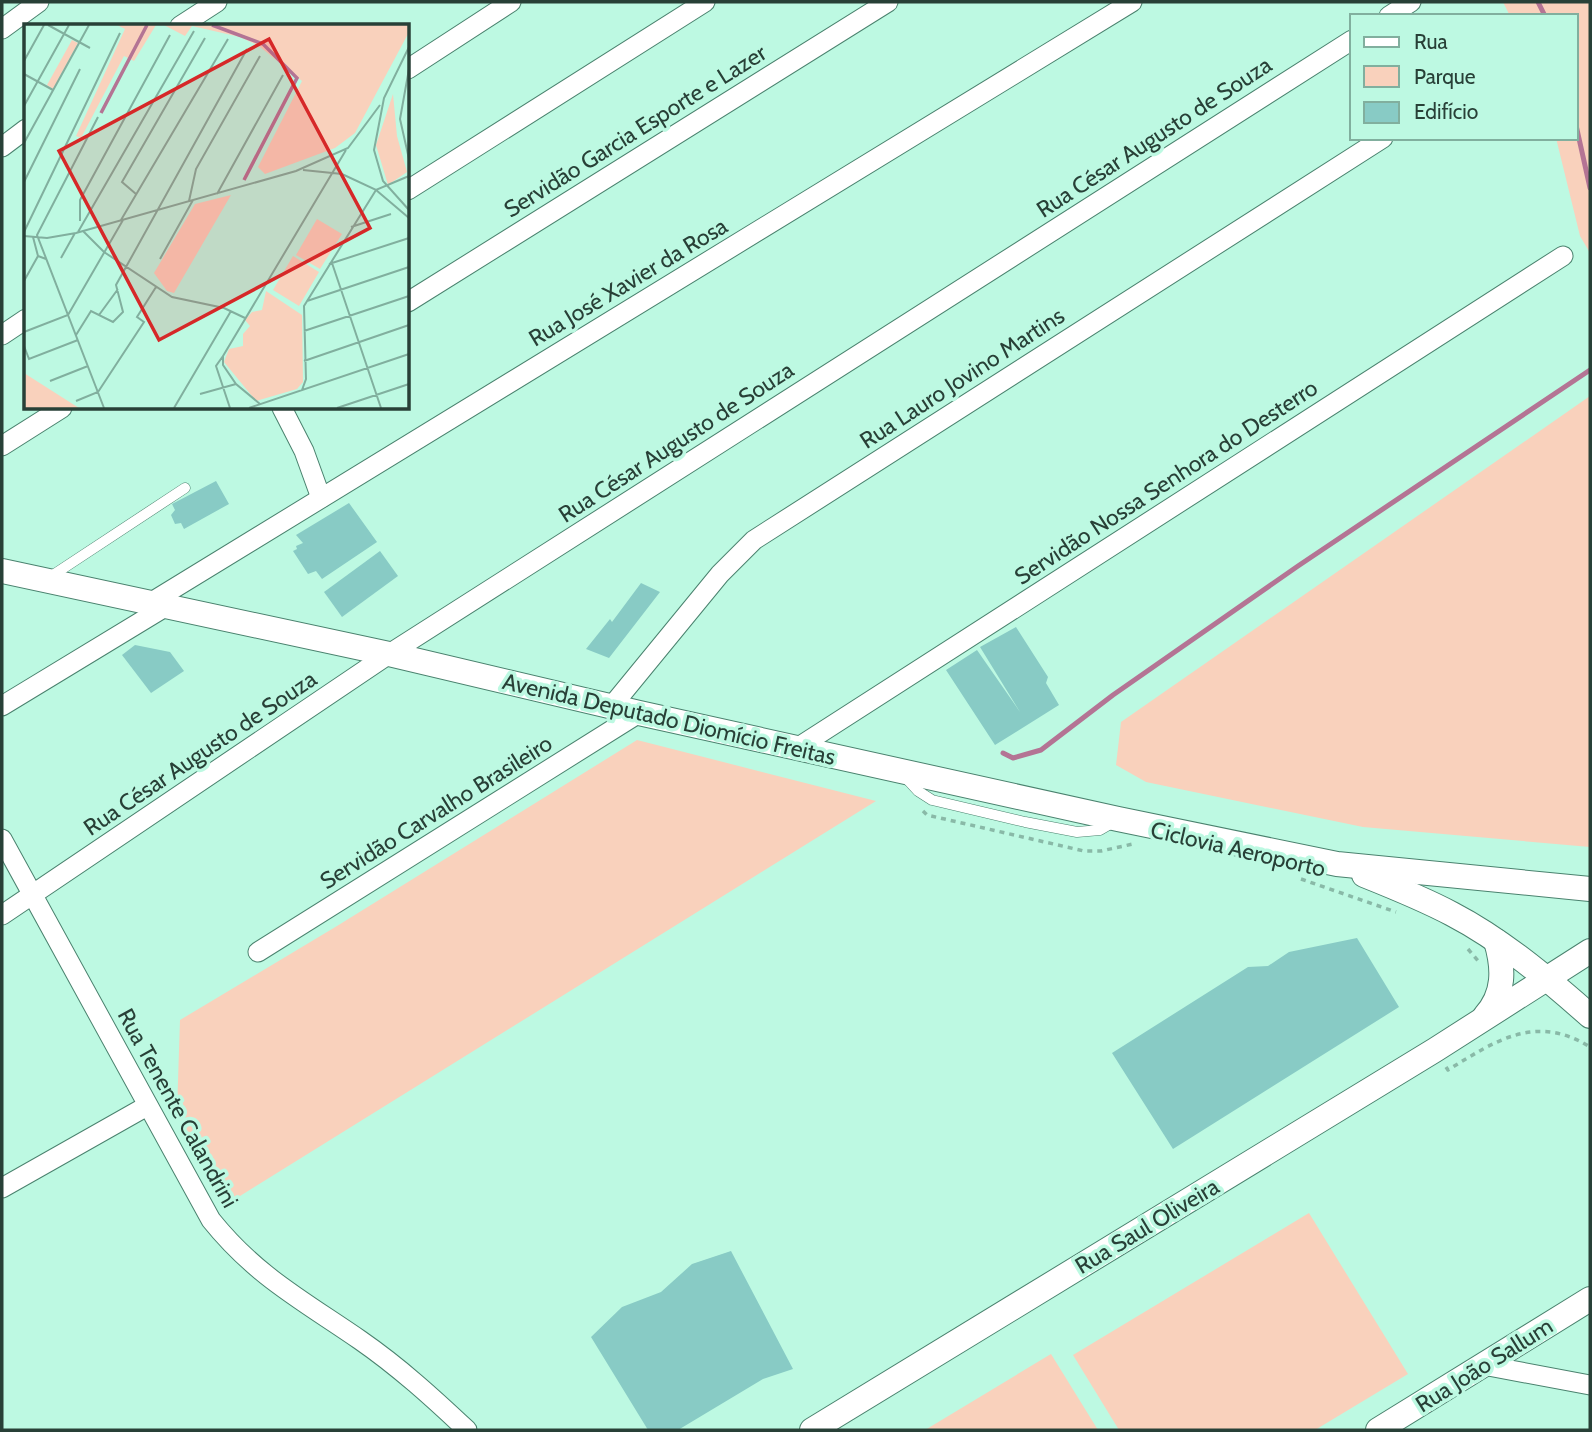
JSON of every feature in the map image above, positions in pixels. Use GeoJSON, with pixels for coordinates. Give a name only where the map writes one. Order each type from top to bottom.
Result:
{"type":"FeatureCollection","features":[{"type":"Feature","properties":{"kind":"street"},"geometry":{"type":"LineString","coordinates":[[2,29],[39,2]]}},
{"type":"Feature","properties":{"kind":"street"},"geometry":{"type":"LineString","coordinates":[[183,24],[217,2]]}},
{"type":"Feature","properties":{"kind":"street"},"geometry":{"type":"LineString","coordinates":[[410,68],[511,2]]}},
{"type":"Feature","properties":{"kind":"street"},"geometry":{"type":"LineString","coordinates":[[410,189],[705,2]]}},
{"type":"Feature","properties":{"kind":"street","name":"Servidão Garcia Esporte e Lazer"},"geometry":{"type":"LineString","coordinates":[[410,301],[888,2]]}},
{"type":"Feature","properties":{"kind":"street","name":"Rua José Xavier da Rosa"},"geometry":{"type":"LineString","coordinates":[[2,706],[321,498],[1132,2]]}},
{"type":"Feature","properties":{"kind":"street"},"geometry":{"type":"LineString","coordinates":[[1393,14],[1411,2]]}},
{"type":"Feature","properties":{"kind":"street","name":"Rua César Augusto de Souza"},"geometry":{"type":"LineString","coordinates":[[2,915],[389,654],[1350,41]]}},
{"type":"Feature","properties":{"kind":"street"},"geometry":{"type":"LineString","coordinates":[[2,147],[24,130]]}},
{"type":"Feature","properties":{"kind":"street","name":"Rua Lauro Jovino Martins"},"geometry":{"type":"LineString","coordinates":[[611,707],[720,574],[754,540],[1380,140]]}},
{"type":"Feature","properties":{"kind":"street","name":"Servidão Nossa Senhora do Desterro"},"geometry":{"type":"LineString","coordinates":[[797,748],[1563,256]]}},
{"type":"Feature","properties":{"kind":"street"},"geometry":{"type":"LineString","coordinates":[[2,335],[24,320]]}},
{"type":"Feature","properties":{"kind":"street"},"geometry":{"type":"LineString","coordinates":[[2,446],[59,410]]}},
{"type":"Feature","properties":{"kind":"street"},"geometry":{"type":"LineString","coordinates":[[283,410],[304,451],[321,498]]}},
{"type":"Feature","properties":{"kind":"street","name":"Avenida Deputado Diomício Freitas"},"geometry":{"type":"LineString","coordinates":[[2,571],[389,654],[611,707],[1118,820],[1337,864],[1590,889]]}},
{"type":"Feature","properties":{"kind":"street","name":"Servidão Carvalho Brasileiro"},"geometry":{"type":"LineString","coordinates":[[258,952],[639,713]]}},
{"type":"Feature","properties":{"kind":"street","name":"Rua Tenente Calandrini"},"geometry":{"type":"LineString","coordinates":[[2,839],[211,1220],[243,1258],[281,1288],[400,1370],[467,1430]]}},
{"type":"Feature","properties":{"kind":"street","name":"Avenida Deputado Diomício Freitas"},"geometry":{"type":"LineString","coordinates":[[1337,864],[1452,914],[1496,941],[1590,1016]]}},
{"type":"Feature","properties":{"kind":"street","name":"Rua Saul Oliveira"},"geometry":{"type":"LineString","coordinates":[[1481,1020],[1492,1008],[1500,992],[1502,966],[1496,941]]}},
{"type":"Feature","properties":{"kind":"street","name":"Rua Saul Oliveira"},"geometry":{"type":"LineString","coordinates":[[812,1430],[1590,951]]}},
{"type":"Feature","properties":{"kind":"street"},"geometry":{"type":"LineString","coordinates":[[2,1188],[147,1105]]}},
{"type":"Feature","properties":{"kind":"street","name":"Rua João Sallum"},"geometry":{"type":"LineString","coordinates":[[1378,1430],[1590,1299]]}},
{"type":"Feature","properties":{"kind":"street"},"geometry":{"type":"LineString","coordinates":[[1483,1365],[1590,1385]]}},
{"type":"Feature","properties":{"kind":"lane"},"geometry":{"type":"LineString","coordinates":[[44,581],[185,488]]}},
{"type":"Feature","properties":{"kind":"path","name":"Ciclovia Aeroporto"},"geometry":{"type":"LineString","coordinates":[[921,809],[927,815],[1084,851],[1101,851],[1137,843]]}},
{"type":"Feature","properties":{"kind":"path","name":"Ciclovia Aeroporto"},"geometry":{"type":"LineString","coordinates":[[1295,877],[1400,914]]}},
{"type":"Feature","properties":{"kind":"path"},"geometry":{"type":"LineString","coordinates":[[1466,947],[1481,966]]}},
{"type":"Feature","properties":{"kind":"path"},"geometry":{"type":"LineString","coordinates":[[1448,1070],[1493,1042],[1528,1031],[1548,1031],[1570,1036],[1590,1047]]}},
{"type":"Feature","properties":{"kind":"green space"},"geometry":{"type":"Polygon","coordinates":[[[1503,2],[1590,2],[1590,253],[1580,236],[1556,140],[1578,140],[1578,14],[1509,14],[1503,2]]]}},
{"type":"Feature","properties":{"kind":"green space"},"geometry":{"type":"Polygon","coordinates":[[[1590,396],[1590,847],[1363,827],[1146,782],[1116,765],[1121,722],[1590,396]]]}},
{"type":"Feature","properties":{"kind":"green space"},"geometry":{"type":"Polygon","coordinates":[[[637,740],[876,801],[232,1201],[200,1165],[177,1112],[180,1020],[637,740]]]}},
{"type":"Feature","properties":{"kind":"green space"},"geometry":{"type":"Polygon","coordinates":[[[1309,1213],[1408,1374],[1315,1430],[1119,1430],[1073,1355],[1309,1213]]]}},
{"type":"Feature","properties":{"kind":"green space"},"geometry":{"type":"Polygon","coordinates":[[[1051,1354],[1098,1430],[925,1430],[1051,1354]]]}},
{"type":"Feature","properties":{"kind":"building"},"geometry":{"type":"Polygon","coordinates":[[[216,481],[229,504],[184,529],[181,523],[175,524],[171,515],[175,510],[172,504],[216,481]]]}},
{"type":"Feature","properties":{"kind":"building"},"geometry":{"type":"Polygon","coordinates":[[[349,503],[377,542],[322,579],[316,571],[308,574],[293,551],[303,543],[296,535],[349,503]]]}},
{"type":"Feature","properties":{"kind":"building"},"geometry":{"type":"Polygon","coordinates":[[[380,551],[398,576],[342,617],[324,592],[380,551]]]}},
{"type":"Feature","properties":{"kind":"building"},"geometry":{"type":"Polygon","coordinates":[[[641,583],[660,592],[609,658],[586,649],[610,619],[612,622],[641,583]]]}},
{"type":"Feature","properties":{"kind":"building"},"geometry":{"type":"Polygon","coordinates":[[[1016,627],[1048,677],[1046,683],[1059,705],[995,745],[946,670],[977,650],[1020,712],[980,647],[1016,627]]]}},
{"type":"Feature","properties":{"kind":"building"},"geometry":{"type":"Polygon","coordinates":[[[135,645],[170,652],[184,671],[151,693],[122,655],[135,645]]]}},
{"type":"Feature","properties":{"kind":"building"},"geometry":{"type":"Polygon","coordinates":[[[1357,938],[1399,1007],[1173,1149],[1112,1053],[1248,967],[1268,966],[1289,952],[1357,938]]]}},
{"type":"Feature","properties":{"kind":"building"},"geometry":{"type":"Polygon","coordinates":[[[731,1251],[793,1369],[763,1379],[678,1430],[648,1430],[591,1337],[622,1307],[661,1292],[692,1264],[731,1251]]]}},
{"type":"Feature","properties":{"kind":"waterway"},"geometry":{"type":"LineString","coordinates":[[1538,2],[1544,14]]}},
{"type":"Feature","properties":{"kind":"waterway"},"geometry":{"type":"LineString","coordinates":[[1578,134],[1590,188]]}},
{"type":"Feature","properties":{"kind":"waterway"},"geometry":{"type":"LineString","coordinates":[[1003,753],[1013,758],[1041,750],[1113,695],[1298,566],[1590,370]]}}]}
